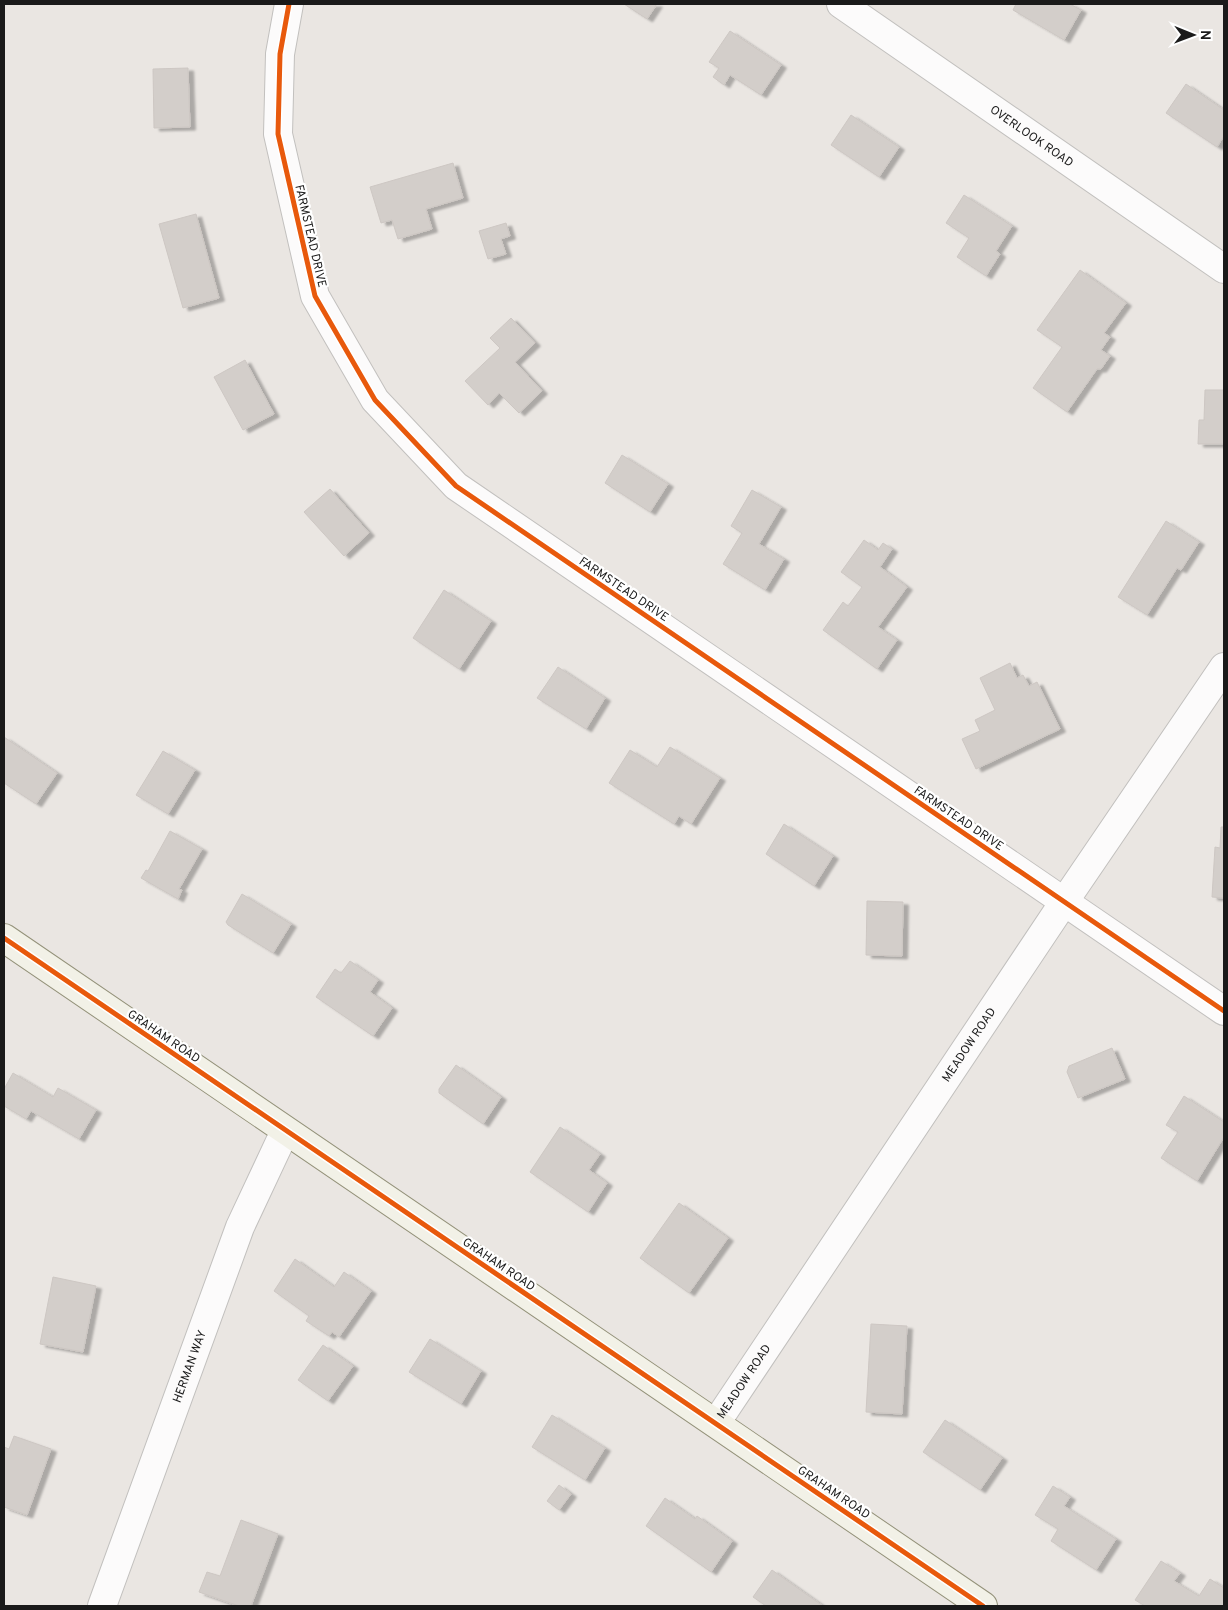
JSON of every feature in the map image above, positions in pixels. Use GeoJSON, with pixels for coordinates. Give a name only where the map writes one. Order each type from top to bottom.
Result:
{"type":"FeatureCollection","features":[{"type":"Feature","properties":{"kind":"street","name":"FARMSTEAD DRIVE"},"geometry":{"type":"LineString","coordinates":[[289,4],[280,54],[278,134],[314,296],[375,400],[456,486],[1224,1011]]}},
{"type":"Feature","properties":{"kind":"street","name":"OVERLOOK ROAD"},"geometry":{"type":"LineString","coordinates":[[841,4],[1224,269]]}},
{"type":"Feature","properties":{"kind":"street","name":"MEADOW ROAD"},"geometry":{"type":"LineString","coordinates":[[716,1423],[1064,902],[1224,667]]}},
{"type":"Feature","properties":{"kind":"street","name":"GRAHAM ROAD"},"geometry":{"type":"LineString","coordinates":[[4,938],[983,1606]]}},
{"type":"Feature","properties":{"kind":"street","name":"HERMAN WAY"},"geometry":{"type":"LineString","coordinates":[[102,1606],[240,1227],[285,1131]]}},
{"type":"Feature","properties":{"kind":"building"},"geometry":{"type":"Polygon","coordinates":[[[624,4],[657,4],[647,19],[624,4]]]}},
{"type":"Feature","properties":{"kind":"building"},"geometry":{"type":"Polygon","coordinates":[[[1016,4],[1070,4],[1081,10],[1064,40],[1013,10],[1016,4]]]}},
{"type":"Feature","properties":{"kind":"building"},"geometry":{"type":"Polygon","coordinates":[[[730,31],[781,65],[761,95],[730,75],[724,85],[713,77],[719,68],[709,62],[730,31]]]}},
{"type":"Feature","properties":{"kind":"building"},"geometry":{"type":"Polygon","coordinates":[[[188,68],[190,127],[154,128],[153,69],[188,68]]]}},
{"type":"Feature","properties":{"kind":"building"},"geometry":{"type":"Polygon","coordinates":[[[1186,84],[1224,110],[1224,136],[1217,147],[1166,113],[1186,84]]]}},
{"type":"Feature","properties":{"kind":"building"},"geometry":{"type":"Polygon","coordinates":[[[851,115],[899,147],[879,177],[831,145],[851,115]]]}},
{"type":"Feature","properties":{"kind":"building"},"geometry":{"type":"Polygon","coordinates":[[[453,163],[463,198],[426,209],[432,229],[398,239],[392,220],[381,223],[370,187],[453,163]]]}},
{"type":"Feature","properties":{"kind":"building"},"geometry":{"type":"Polygon","coordinates":[[[964,195],[1012,226],[996,251],[1000,254],[986,276],[957,257],[969,238],[946,223],[964,195]]]}},
{"type":"Feature","properties":{"kind":"building"},"geometry":{"type":"Polygon","coordinates":[[[196,214],[219,298],[183,308],[159,224],[196,214]]]}},
{"type":"Feature","properties":{"kind":"building"},"geometry":{"type":"Polygon","coordinates":[[[506,223],[510,236],[501,239],[506,254],[488,259],[479,231],[506,223]]]}},
{"type":"Feature","properties":{"kind":"building"},"geometry":{"type":"Polygon","coordinates":[[[1080,270],[1126,303],[1104,333],[1110,337],[1101,350],[1110,356],[1101,369],[1097,369],[1067,412],[1033,388],[1062,347],[1037,330],[1080,270]]]}},
{"type":"Feature","properties":{"kind":"building"},"geometry":{"type":"Polygon","coordinates":[[[511,318],[535,343],[515,362],[542,391],[519,413],[499,393],[488,405],[465,381],[500,348],[490,338],[511,318]]]}},
{"type":"Feature","properties":{"kind":"building"},"geometry":{"type":"Polygon","coordinates":[[[245,360],[274,414],[243,430],[214,377],[245,360]]]}},
{"type":"Feature","properties":{"kind":"building"},"geometry":{"type":"Polygon","coordinates":[[[1205,390],[1224,390],[1224,444],[1198,444],[1199,420],[1204,420],[1205,390]]]}},
{"type":"Feature","properties":{"kind":"building"},"geometry":{"type":"Polygon","coordinates":[[[622,455],[668,484],[650,512],[605,483],[622,455]]]}},
{"type":"Feature","properties":{"kind":"building"},"geometry":{"type":"Polygon","coordinates":[[[330,489],[369,533],[344,556],[304,512],[330,489]]]}},
{"type":"Feature","properties":{"kind":"building"},"geometry":{"type":"Polygon","coordinates":[[[752,490],[781,507],[759,544],[784,559],[765,590],[723,564],[742,533],[731,526],[752,490]]]}},
{"type":"Feature","properties":{"kind":"building"},"geometry":{"type":"Polygon","coordinates":[[[1166,521],[1199,542],[1181,570],[1177,568],[1147,615],[1118,597],[1166,521]]]}},
{"type":"Feature","properties":{"kind":"building"},"geometry":{"type":"Polygon","coordinates":[[[864,540],[878,550],[883,543],[892,549],[880,567],[907,587],[878,627],[897,640],[877,669],[823,630],[843,602],[848,606],[862,587],[841,572],[864,540]]]}},
{"type":"Feature","properties":{"kind":"building"},"geometry":{"type":"Polygon","coordinates":[[[444,590],[491,621],[459,669],[413,638],[444,590]]]}},
{"type":"Feature","properties":{"kind":"building"},"geometry":{"type":"Polygon","coordinates":[[[1010,663],[1017,678],[1023,675],[1029,686],[1037,682],[1060,729],[976,769],[962,739],[980,731],[975,720],[995,710],[980,678],[1010,663]]]}},
{"type":"Feature","properties":{"kind":"building"},"geometry":{"type":"Polygon","coordinates":[[[558,667],[605,698],[586,729],[537,698],[558,667]]]}},
{"type":"Feature","properties":{"kind":"building"},"geometry":{"type":"Polygon","coordinates":[[[4,737],[57,773],[36,804],[4,783],[4,737]]]}},
{"type":"Feature","properties":{"kind":"building"},"geometry":{"type":"Polygon","coordinates":[[[670,747],[720,778],[691,824],[679,816],[674,824],[609,783],[630,750],[657,767],[670,747]]]}},
{"type":"Feature","properties":{"kind":"building"},"geometry":{"type":"Polygon","coordinates":[[[163,751],[195,770],[168,814],[136,795],[163,751]]]}},
{"type":"Feature","properties":{"kind":"building"},"geometry":{"type":"Polygon","coordinates":[[[784,824],[833,856],[814,886],[766,854],[784,824]]]}},
{"type":"Feature","properties":{"kind":"building"},"geometry":{"type":"Polygon","coordinates":[[[1221,827],[1224,827],[1224,898],[1212,897],[1215,847],[1220,848],[1221,827]]]}},
{"type":"Feature","properties":{"kind":"building"},"geometry":{"type":"Polygon","coordinates":[[[170,831],[202,849],[179,889],[182,890],[178,899],[141,878],[146,870],[148,871],[170,831]]]}},
{"type":"Feature","properties":{"kind":"building"},"geometry":{"type":"Polygon","coordinates":[[[242,894],[291,924],[273,953],[226,922],[242,894]]]}},
{"type":"Feature","properties":{"kind":"building"},"geometry":{"type":"Polygon","coordinates":[[[867,901],[903,902],[902,956],[866,955],[867,901]]]}},
{"type":"Feature","properties":{"kind":"building"},"geometry":{"type":"Polygon","coordinates":[[[350,961],[378,980],[370,992],[392,1008],[373,1036],[316,997],[335,969],[341,973],[350,961]]]}},
{"type":"Feature","properties":{"kind":"building"},"geometry":{"type":"Polygon","coordinates":[[[1112,1048],[1125,1079],[1078,1098],[1067,1072],[1069,1066],[1112,1048]]]}},
{"type":"Feature","properties":{"kind":"building"},"geometry":{"type":"Polygon","coordinates":[[[456,1065],[501,1097],[483,1124],[439,1093],[439,1089],[456,1065]]]}},
{"type":"Feature","properties":{"kind":"building"},"geometry":{"type":"Polygon","coordinates":[[[13,1073],[53,1097],[58,1088],[96,1110],[79,1139],[31,1111],[26,1119],[4,1106],[4,1089],[13,1073]]]}},
{"type":"Feature","properties":{"kind":"building"},"geometry":{"type":"Polygon","coordinates":[[[1184,1096],[1224,1122],[1224,1137],[1197,1181],[1161,1158],[1178,1132],[1166,1125],[1184,1096]]]}},
{"type":"Feature","properties":{"kind":"building"},"geometry":{"type":"Polygon","coordinates":[[[560,1127],[600,1154],[589,1170],[607,1183],[588,1212],[530,1172],[560,1127]]]}},
{"type":"Feature","properties":{"kind":"building"},"geometry":{"type":"Polygon","coordinates":[[[679,1203],[728,1238],[689,1293],[640,1258],[679,1203]]]}},
{"type":"Feature","properties":{"kind":"building"},"geometry":{"type":"Polygon","coordinates":[[[295,1259],[334,1287],[344,1272],[371,1291],[339,1337],[332,1332],[329,1336],[306,1321],[309,1316],[274,1291],[295,1259]]]}},
{"type":"Feature","properties":{"kind":"building"},"geometry":{"type":"Polygon","coordinates":[[[53,1277],[96,1286],[83,1352],[40,1344],[53,1277]]]}},
{"type":"Feature","properties":{"kind":"building"},"geometry":{"type":"Polygon","coordinates":[[[871,1324],[907,1326],[902,1414],[866,1412],[871,1324]]]}},
{"type":"Feature","properties":{"kind":"building"},"geometry":{"type":"Polygon","coordinates":[[[430,1339],[481,1371],[461,1404],[409,1372],[430,1339]]]}},
{"type":"Feature","properties":{"kind":"building"},"geometry":{"type":"Polygon","coordinates":[[[323,1345],[353,1366],[328,1401],[298,1380],[323,1345]]]}},
{"type":"Feature","properties":{"kind":"building"},"geometry":{"type":"Polygon","coordinates":[[[552,1415],[605,1448],[585,1480],[532,1447],[552,1415]]]}},
{"type":"Feature","properties":{"kind":"building"},"geometry":{"type":"Polygon","coordinates":[[[945,1420],[1002,1458],[980,1490],[923,1452],[945,1420]]]}},
{"type":"Feature","properties":{"kind":"building"},"geometry":{"type":"Polygon","coordinates":[[[14,1436],[51,1449],[27,1515],[4,1507],[4,1447],[9,1449],[14,1436]]]}},
{"type":"Feature","properties":{"kind":"building"},"geometry":{"type":"Polygon","coordinates":[[[559,1485],[571,1494],[559,1510],[547,1501],[559,1485]]]}},
{"type":"Feature","properties":{"kind":"building"},"geometry":{"type":"Polygon","coordinates":[[[1053,1486],[1070,1497],[1064,1506],[1116,1539],[1096,1570],[1051,1541],[1058,1529],[1035,1515],[1053,1486]]]}},
{"type":"Feature","properties":{"kind":"building"},"geometry":{"type":"Polygon","coordinates":[[[665,1498],[695,1519],[697,1516],[732,1541],[711,1572],[646,1526],[665,1498]]]}},
{"type":"Feature","properties":{"kind":"building"},"geometry":{"type":"Polygon","coordinates":[[[241,1520],[278,1534],[251,1606],[239,1606],[199,1592],[207,1572],[220,1576],[241,1520]]]}},
{"type":"Feature","properties":{"kind":"building"},"geometry":{"type":"Polygon","coordinates":[[[1161,1561],[1180,1573],[1174,1581],[1199,1596],[1210,1579],[1224,1588],[1224,1606],[1145,1606],[1135,1600],[1161,1561]]]}},
{"type":"Feature","properties":{"kind":"building"},"geometry":{"type":"Polygon","coordinates":[[[772,1570],[823,1606],[766,1606],[753,1597],[772,1570]]]}},
{"type":"Feature","properties":{"kind":"cycle path"},"geometry":{"type":"LineString","coordinates":[[289,4],[280,54],[278,134],[315,296],[375,400],[456,486],[1224,1011]]}},
{"type":"Feature","properties":{"kind":"cycle path"},"geometry":{"type":"LineString","coordinates":[[4,938],[983,1606]]}}]}
